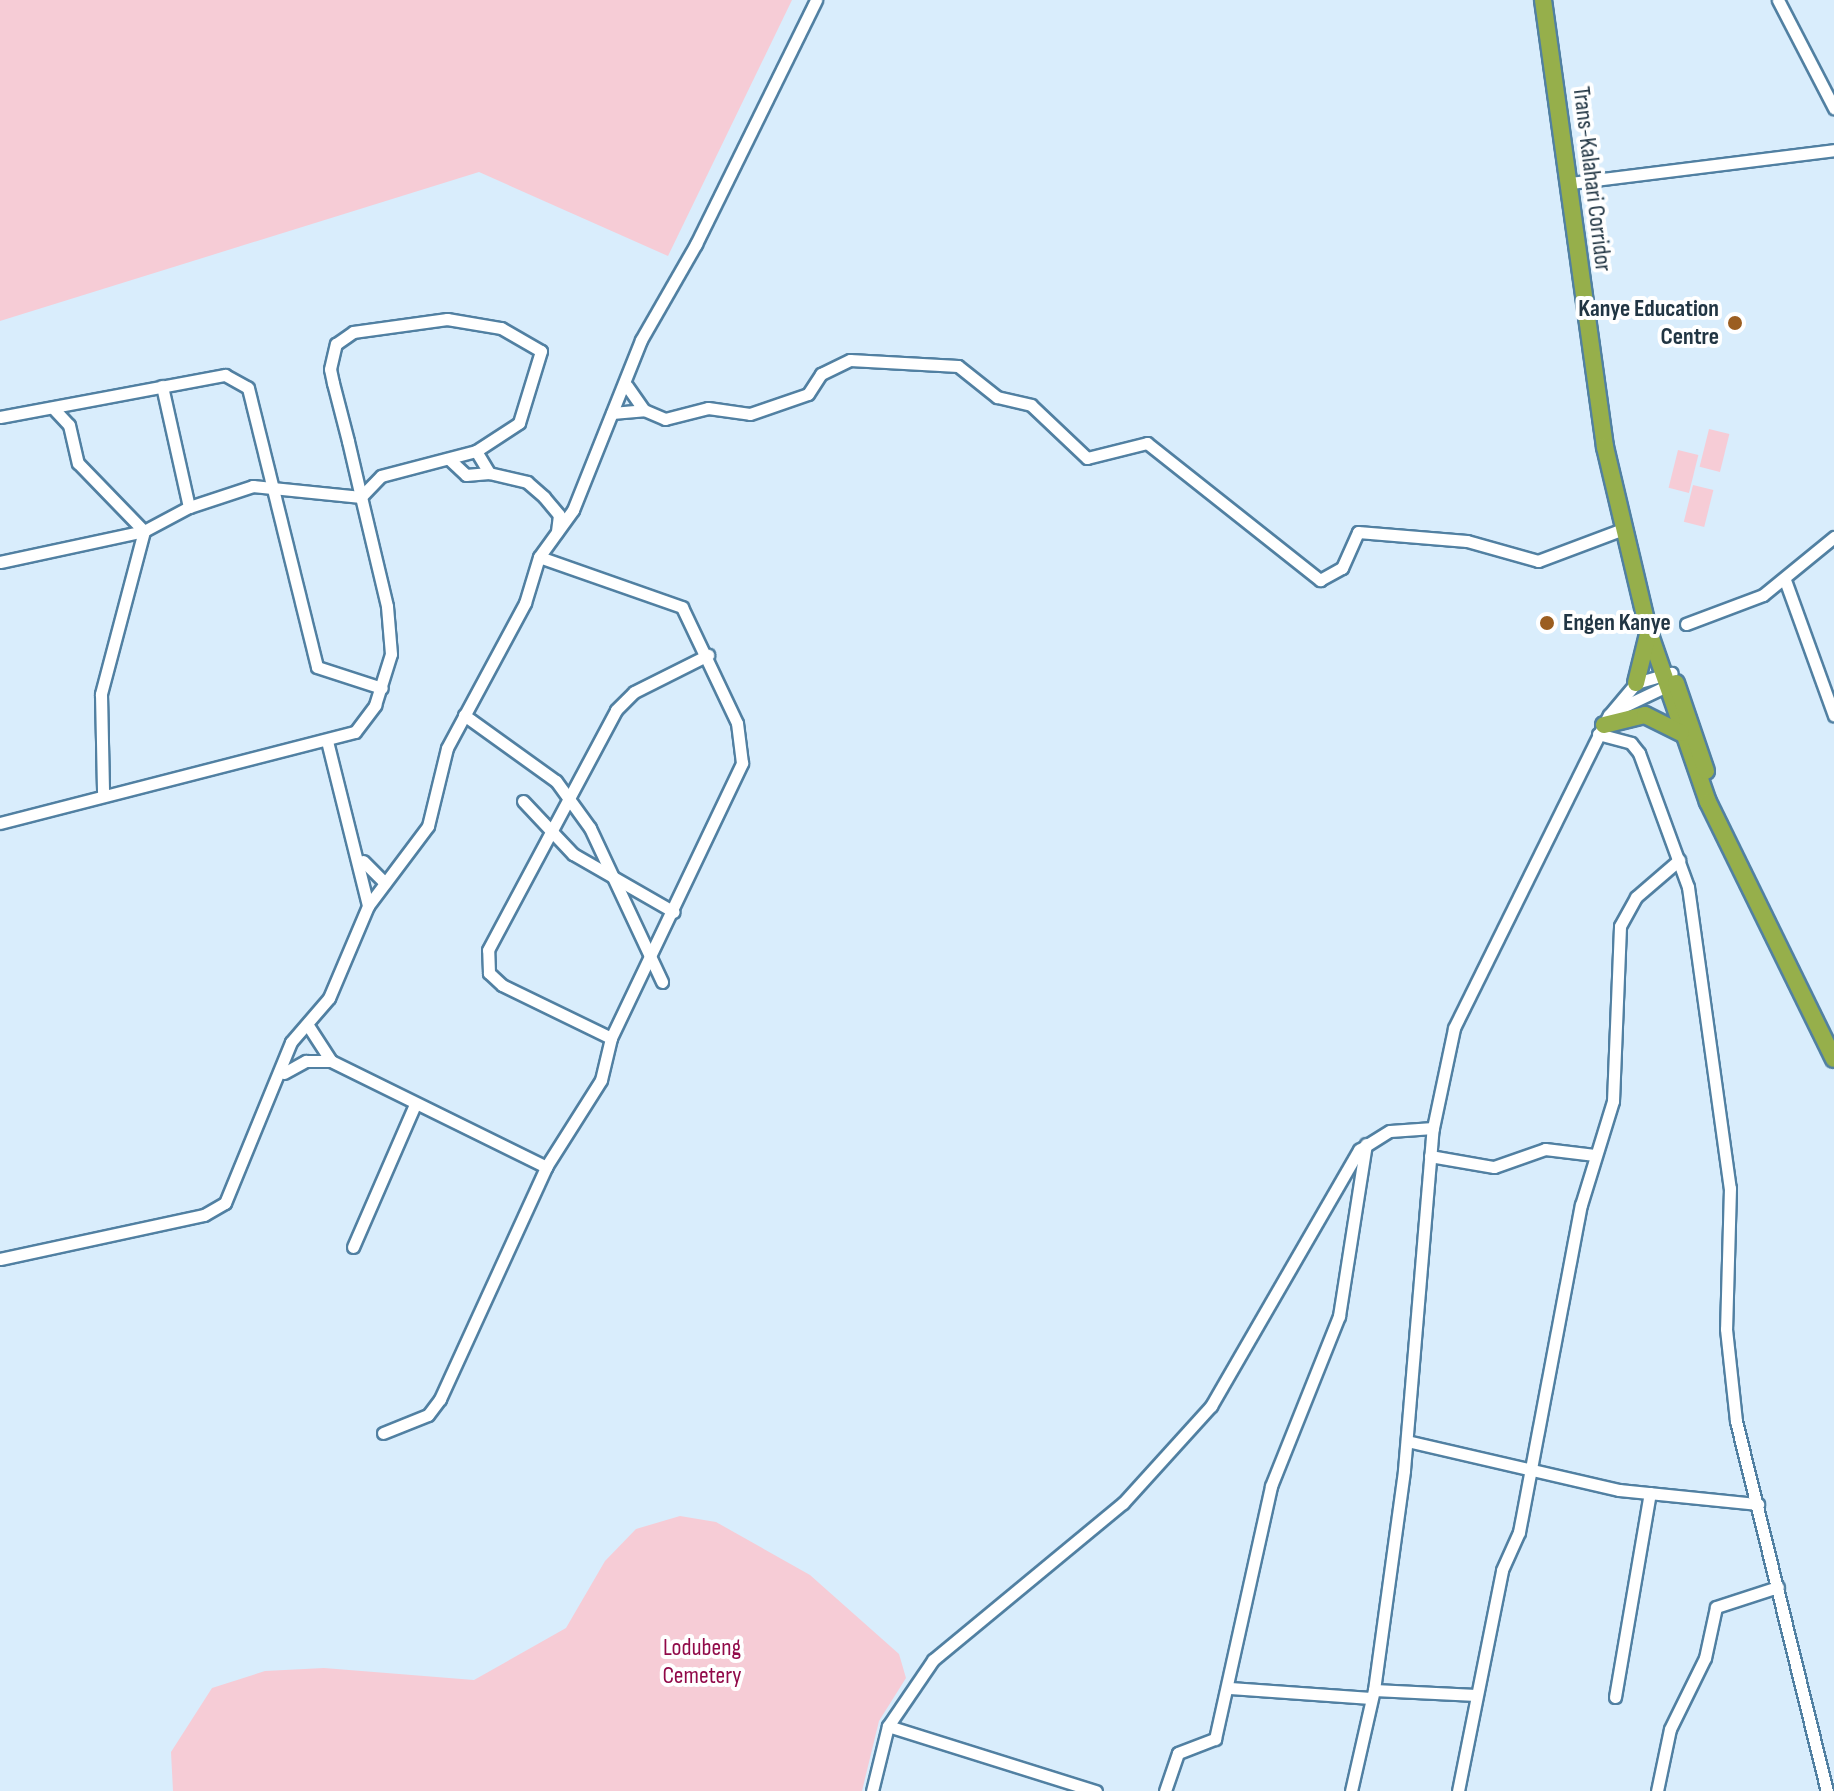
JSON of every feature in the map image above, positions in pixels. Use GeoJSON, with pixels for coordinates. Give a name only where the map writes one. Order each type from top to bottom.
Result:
{"type":"FeatureCollection","features":[{"type":"Feature","properties":{"kind":"highway","name":"Trans-Kalahari Corridor"},"geometry":{"type":"LineString","coordinates":[[1543,0],[1601,412],[1623,529],[1648,629],[1719,821]]}},
{"type":"Feature","properties":{"kind":"highway","name":"Trans-Kalahari Corridor"},"geometry":{"type":"LineString","coordinates":[[1601,412],[1681,733],[1761,921],[1834,1059]]}},
{"type":"Feature","properties":{"kind":"highway"},"geometry":{"type":"LineString","coordinates":[[1636,683],[1648,629]]}},
{"type":"Feature","properties":{"kind":"highway"},"geometry":{"type":"LineString","coordinates":[[1604,724],[1645,715],[1681,733]]}},
{"type":"Feature","properties":{"kind":"street"},"geometry":{"type":"LineString","coordinates":[[0,1259],[204,1215],[225,1203],[284,1073],[291,1042],[309,1027],[368,906],[428,826],[447,748],[525,603],[539,557],[573,510],[612,413],[627,386],[641,340],[696,244],[816,0]]}},
{"type":"Feature","properties":{"kind":"street"},"geometry":{"type":"LineString","coordinates":[[1778,0],[1834,108]]}},
{"type":"Feature","properties":{"kind":"street"},"geometry":{"type":"LineString","coordinates":[[1570,183],[1834,150]]}},
{"type":"Feature","properties":{"kind":"street"},"geometry":{"type":"LineString","coordinates":[[0,823],[103,792],[355,732],[382,688],[391,654],[387,606],[330,369],[336,344],[353,332],[409,320],[462,320],[501,328],[541,351],[519,423],[476,451],[381,476],[361,497]]}},
{"type":"Feature","properties":{"kind":"street"},"geometry":{"type":"LineString","coordinates":[[612,413],[644,410],[665,419],[708,408],[750,414],[808,394],[821,374],[850,360],[958,366],[997,397],[1031,405],[1087,458],[1147,443],[1320,580],[1342,568],[1358,532],[1467,541],[1538,561],[1623,529]]}},
{"type":"Feature","properties":{"kind":"street"},"geometry":{"type":"LineString","coordinates":[[4,417],[225,375],[248,388],[317,667],[382,688]]}},
{"type":"Feature","properties":{"kind":"street"},"geometry":{"type":"LineString","coordinates":[[162,386],[189,507]]}},
{"type":"Feature","properties":{"kind":"street"},"geometry":{"type":"LineString","coordinates":[[627,386],[644,410]]}},
{"type":"Feature","properties":{"kind":"street"},"geometry":{"type":"LineString","coordinates":[[53,408],[69,425],[78,463],[144,531]]}},
{"type":"Feature","properties":{"kind":"street"},"geometry":{"type":"LineString","coordinates":[[476,451],[489,473]]}},
{"type":"Feature","properties":{"kind":"street"},"geometry":{"type":"LineString","coordinates":[[449,459],[466,475],[489,473],[527,482],[559,515],[557,535]]}},
{"type":"Feature","properties":{"kind":"street"},"geometry":{"type":"LineString","coordinates":[[0,562],[144,531],[189,507],[274,486],[361,497]]}},
{"type":"Feature","properties":{"kind":"street"},"geometry":{"type":"LineString","coordinates":[[559,515],[573,510]]}},
{"type":"Feature","properties":{"kind":"street"},"geometry":{"type":"LineString","coordinates":[[103,792],[101,694],[144,531]]}},
{"type":"Feature","properties":{"kind":"street"},"geometry":{"type":"LineString","coordinates":[[1686,624],[1785,580],[1834,537]]}},
{"type":"Feature","properties":{"kind":"street"},"geometry":{"type":"LineString","coordinates":[[383,1433],[428,1415],[440,1399],[546,1167],[601,1080],[611,1038],[674,912],[742,763],[737,723],[708,655],[682,607],[539,557]]}},
{"type":"Feature","properties":{"kind":"street"},"geometry":{"type":"LineString","coordinates":[[1785,580],[1834,715]]}},
{"type":"Feature","properties":{"kind":"street"},"geometry":{"type":"LineString","coordinates":[[611,1038],[489,973],[493,937],[553,834],[624,700],[708,655]]}},
{"type":"Feature","properties":{"kind":"street"},"geometry":{"type":"LineString","coordinates":[[1351,1791],[1373,1694],[1407,1441],[1433,1128],[1454,1028],[1604,724],[1636,683],[1669,679]]}},
{"type":"Feature","properties":{"kind":"street"},"geometry":{"type":"LineString","coordinates":[[1604,724],[1669,679]]}},
{"type":"Feature","properties":{"kind":"street"},"geometry":{"type":"LineString","coordinates":[[464,715],[556,781],[590,828],[662,982]]}},
{"type":"Feature","properties":{"kind":"street"},"geometry":{"type":"LineString","coordinates":[[1604,724],[1631,743],[1639,753],[1679,860],[1730,1188],[1726,1329],[1736,1421],[1827,1791]]}},
{"type":"Feature","properties":{"kind":"street"},"geometry":{"type":"LineString","coordinates":[[327,741],[362,861],[368,906]]}},
{"type":"Feature","properties":{"kind":"street"},"geometry":{"type":"LineString","coordinates":[[523,801],[553,834],[609,873],[674,912]]}},
{"type":"Feature","properties":{"kind":"street"},"geometry":{"type":"LineString","coordinates":[[1458,1791],[1476,1695],[1530,1471],[1595,1155],[1615,1089],[1624,914],[1679,860]]}},
{"type":"Feature","properties":{"kind":"street"},"geometry":{"type":"LineString","coordinates":[[362,861],[385,883]]}},
{"type":"Feature","properties":{"kind":"street"},"geometry":{"type":"LineString","coordinates":[[309,1027],[331,1061],[414,1107],[546,1167]]}},
{"type":"Feature","properties":{"kind":"street"},"geometry":{"type":"LineString","coordinates":[[284,1073],[306,1061],[331,1061]]}},
{"type":"Feature","properties":{"kind":"street"},"geometry":{"type":"LineString","coordinates":[[353,1247],[414,1107]]}},
{"type":"Feature","properties":{"kind":"street"},"geometry":{"type":"LineString","coordinates":[[872,1791],[888,1726],[933,1660],[1123,1503],[1188,1436],[1366,1144],[1390,1131],[1433,1128]]}},
{"type":"Feature","properties":{"kind":"street"},"geometry":{"type":"LineString","coordinates":[[1165,1791],[1178,1753],[1215,1739],[1230,1688],[1271,1486],[1339,1316],[1366,1144]]}},
{"type":"Feature","properties":{"kind":"street"},"geometry":{"type":"LineString","coordinates":[[1430,1156],[1494,1167],[1545,1149],[1595,1155]]}},
{"type":"Feature","properties":{"kind":"street"},"geometry":{"type":"LineString","coordinates":[[1407,1441],[1530,1471],[1650,1493],[1758,1504]]}},
{"type":"Feature","properties":{"kind":"street"},"geometry":{"type":"LineString","coordinates":[[1615,1697],[1650,1493]]}},
{"type":"Feature","properties":{"kind":"street"},"geometry":{"type":"LineString","coordinates":[[1657,1791],[1670,1729],[1705,1658],[1716,1607],[1778,1587]]}},
{"type":"Feature","properties":{"kind":"street"},"geometry":{"type":"LineString","coordinates":[[1230,1688],[1476,1695]]}},
{"type":"Feature","properties":{"kind":"street"},"geometry":{"type":"LineString","coordinates":[[888,1726],[1096,1791]]}},
{"type":"Feature","properties":{"kind":"green space"},"geometry":{"type":"Polygon","coordinates":[[[0,0],[792,0],[668,256],[479,172],[0,321],[0,0]]]}},
{"type":"Feature","properties":{"kind":"green space"},"geometry":{"type":"Polygon","coordinates":[[[1709,429],[1729,434],[1720,472],[1700,467],[1709,429]]]}},
{"type":"Feature","properties":{"kind":"green space"},"geometry":{"type":"Polygon","coordinates":[[[1678,450],[1698,455],[1689,493],[1669,488],[1678,450]]]}},
{"type":"Feature","properties":{"kind":"green space"},"geometry":{"type":"Polygon","coordinates":[[[1693,485],[1713,490],[1704,527],[1684,522],[1693,485]]]}},
{"type":"Feature","properties":{"kind":"green space","name":"Lodubeng Cemetery"},"geometry":{"type":"Polygon","coordinates":[[[680,1516],[716,1522],[810,1575],[899,1654],[906,1678],[879,1721],[862,1791],[173,1791],[171,1752],[212,1688],[265,1671],[324,1668],[474,1680],[566,1628],[605,1561],[636,1529],[680,1516]]]}},
{"type":"Feature","properties":{"kind":"place","name":"Kanye Education Centre"},"geometry":{"type":"Point","coordinates":[1735,323]}},
{"type":"Feature","properties":{"kind":"place","name":"Engen Kanye"},"geometry":{"type":"Point","coordinates":[1547,623]}}]}
